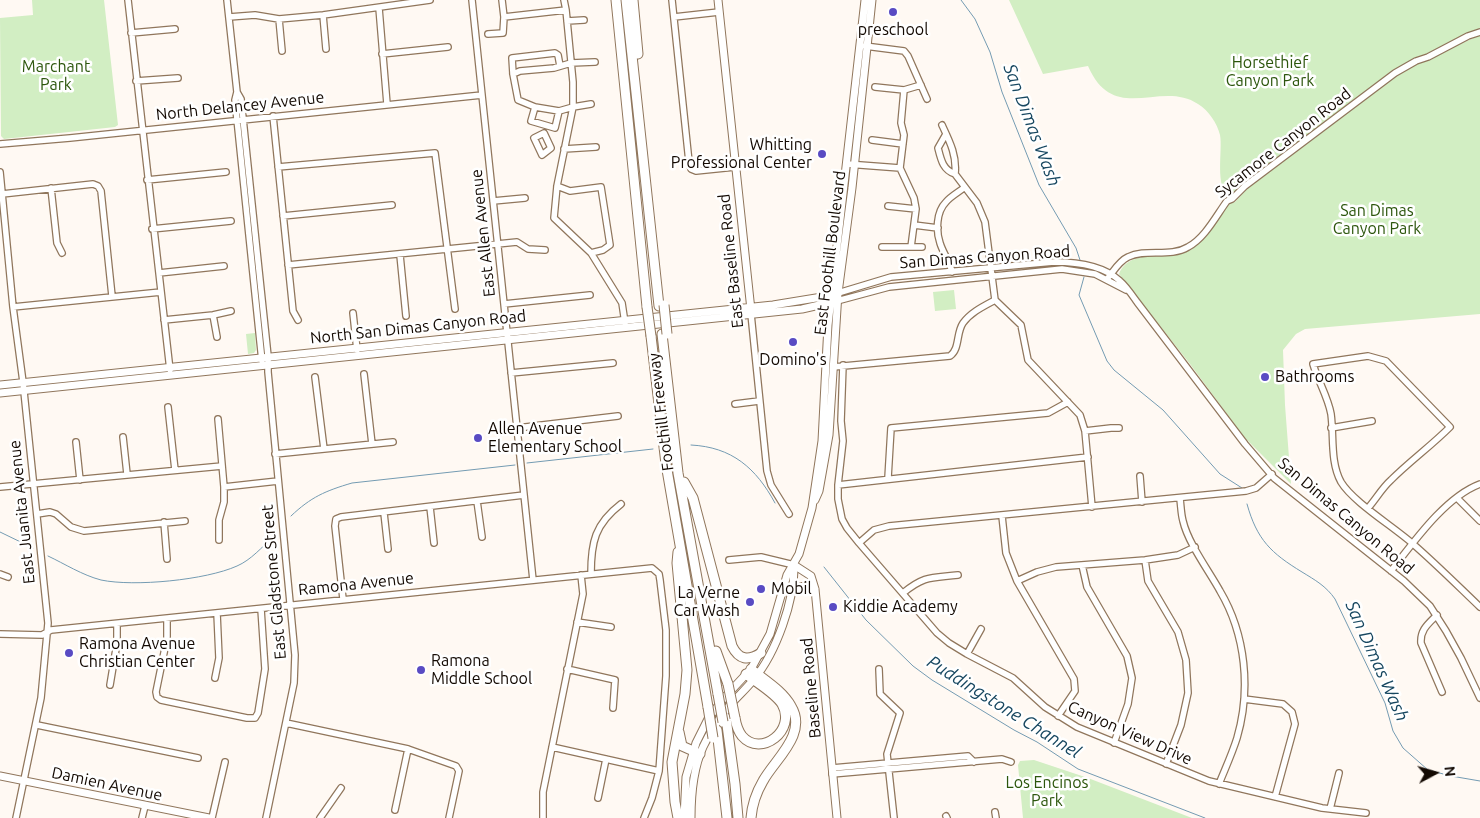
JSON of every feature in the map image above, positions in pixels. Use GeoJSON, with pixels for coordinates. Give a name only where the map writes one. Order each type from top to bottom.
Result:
{"type":"FeatureCollection","features":[{"type":"Feature","properties":{"kind":"highway","name":"Foothill Freeway"},"geometry":{"type":"LineString","coordinates":[[616,0],[642,252],[656,306],[669,428],[684,482],[716,651],[715,734],[721,818]]}},
{"type":"Feature","properties":{"kind":"highway"},"geometry":{"type":"LineString","coordinates":[[620,0],[623,22],[620,35]]}},
{"type":"Feature","properties":{"kind":"highway"},"geometry":{"type":"LineString","coordinates":[[626,0],[656,306]]}},
{"type":"Feature","properties":{"kind":"highway","name":"Foothill Freeway"},"geometry":{"type":"LineString","coordinates":[[633,0],[656,306],[679,539],[715,698],[728,719],[738,818]]}},
{"type":"Feature","properties":{"kind":"highway"},"geometry":{"type":"LineString","coordinates":[[669,428],[679,515],[715,698]]}},
{"type":"Feature","properties":{"kind":"highway"},"geometry":{"type":"LineString","coordinates":[[684,482],[694,498],[732,646],[737,655],[742,658],[749,659],[761,653]]}},
{"type":"Feature","properties":{"kind":"highway"},"geometry":{"type":"LineString","coordinates":[[678,818],[672,762],[685,694],[687,670],[677,563],[679,539]]}},
{"type":"Feature","properties":{"kind":"highway"},"geometry":{"type":"LineString","coordinates":[[716,651],[728,684],[733,818]]}},
{"type":"Feature","properties":{"kind":"highway"},"geometry":{"type":"LineString","coordinates":[[728,719],[742,735],[752,742],[766,742],[774,739],[784,727],[785,711],[781,703],[752,675]]}},
{"type":"Feature","properties":{"kind":"highway"},"geometry":{"type":"LineString","coordinates":[[751,818],[755,799],[762,782],[788,746],[794,736],[796,726],[793,707],[788,701],[781,693],[752,675]]}},
{"type":"Feature","properties":{"kind":"highway"},"geometry":{"type":"LineString","coordinates":[[679,727],[679,737],[682,746],[697,753]]}},
{"type":"Feature","properties":{"kind":"highway"},"geometry":{"type":"LineString","coordinates":[[715,734],[727,818]]}},
{"type":"Feature","properties":{"kind":"main road","name":"East Baseline Road"},"geometry":{"type":"LineString","coordinates":[[718,0],[751,311]]}},
{"type":"Feature","properties":{"kind":"main road","name":"East Foothill Boulevard"},"geometry":{"type":"LineString","coordinates":[[864,46],[865,0]]}},
{"type":"Feature","properties":{"kind":"main road","name":"East Foothill Boulevard"},"geometry":{"type":"LineString","coordinates":[[827,421],[826,352],[851,164],[864,46],[872,0]]}},
{"type":"Feature","properties":{"kind":"main road","name":"East Foothill Boulevard"},"geometry":{"type":"LineString","coordinates":[[794,565],[812,508],[822,441],[827,421],[833,367],[834,298]]}},
{"type":"Feature","properties":{"kind":"main road","name":"North San Dimas Canyon Road"},"geometry":{"type":"LineString","coordinates":[[0,385],[265,357],[357,351],[508,336],[626,327],[751,311],[794,302],[834,298]]}},
{"type":"Feature","properties":{"kind":"main road","name":"North San Dimas Canyon Road"},"geometry":{"type":"LineString","coordinates":[[508,336],[625,319],[751,311]]}},
{"type":"Feature","properties":{"kind":"main road","name":"North San Dimas Canyon Road"},"geometry":{"type":"LineString","coordinates":[[0,393],[266,367],[357,351]]}},
{"type":"Feature","properties":{"kind":"main road"},"geometry":{"type":"LineString","coordinates":[[752,675],[770,634],[787,576],[794,565]]}},
{"type":"Feature","properties":{"kind":"main road"},"geometry":{"type":"LineString","coordinates":[[794,565],[810,576],[815,589]]}},
{"type":"Feature","properties":{"kind":"main road"},"geometry":{"type":"LineString","coordinates":[[684,818],[686,777],[697,753],[708,719],[724,698],[752,675],[776,644],[794,581],[794,565]]}},
{"type":"Feature","properties":{"kind":"main road"},"geometry":{"type":"LineString","coordinates":[[791,594],[794,589],[803,586],[815,589]]}},
{"type":"Feature","properties":{"kind":"main road","name":"Baseline Road"},"geometry":{"type":"LineString","coordinates":[[815,589],[838,818]]}},
{"type":"Feature","properties":{"kind":"main road"},"geometry":{"type":"LineString","coordinates":[[692,818],[692,786],[697,753]]}},
{"type":"Feature","properties":{"kind":"main road","name":"Damien Avenue"},"geometry":{"type":"LineString","coordinates":[[0,776],[210,818]]}},
{"type":"Feature","properties":{"kind":"street"},"geometry":{"type":"LineString","coordinates":[[128,0],[152,229],[170,375]]}},
{"type":"Feature","properties":{"kind":"street","name":"East Gladstone Street"},"geometry":{"type":"LineString","coordinates":[[227,0],[237,92],[235,100],[240,120],[295,644],[295,668],[286,723],[266,818]]}},
{"type":"Feature","properties":{"kind":"street"},"geometry":{"type":"LineString","coordinates":[[229,17],[255,15],[279,20],[430,0]]}},
{"type":"Feature","properties":{"kind":"street","name":"East Allen Avenue"},"geometry":{"type":"LineString","coordinates":[[472,0],[533,580]]}},
{"type":"Feature","properties":{"kind":"street"},"geometry":{"type":"LineString","coordinates":[[488,34],[503,33],[502,0]]}},
{"type":"Feature","properties":{"kind":"street"},"geometry":{"type":"LineString","coordinates":[[564,0],[568,21],[573,107],[557,186],[554,218],[591,253],[622,303],[626,327]]}},
{"type":"Feature","properties":{"kind":"street"},"geometry":{"type":"LineString","coordinates":[[672,0],[691,169],[696,171],[735,167]]}},
{"type":"Feature","properties":{"kind":"street"},"geometry":{"type":"LineString","coordinates":[[379,8],[387,104]]}},
{"type":"Feature","properties":{"kind":"street"},"geometry":{"type":"LineString","coordinates":[[504,17],[566,10]]}},
{"type":"Feature","properties":{"kind":"street"},"geometry":{"type":"LineString","coordinates":[[674,17],[720,12]]}},
{"type":"Feature","properties":{"kind":"street"},"geometry":{"type":"LineString","coordinates":[[323,15],[326,49]]}},
{"type":"Feature","properties":{"kind":"street"},"geometry":{"type":"LineString","coordinates":[[279,20],[282,51]]}},
{"type":"Feature","properties":{"kind":"street"},"geometry":{"type":"LineString","coordinates":[[568,21],[584,20]]}},
{"type":"Feature","properties":{"kind":"street"},"geometry":{"type":"LineString","coordinates":[[131,33],[175,29]]}},
{"type":"Feature","properties":{"kind":"street","name":"Sycamore Canyon Road"},"geometry":{"type":"LineString","coordinates":[[1109,277],[1118,265],[1128,257],[1179,251],[1193,244],[1228,200],[1232,199],[1245,186],[1395,73],[1416,61],[1480,32]]}},
{"type":"Feature","properties":{"kind":"street"},"geometry":{"type":"LineString","coordinates":[[864,46],[904,51],[927,99]]}},
{"type":"Feature","properties":{"kind":"street"},"geometry":{"type":"LineString","coordinates":[[382,54],[448,47]]}},
{"type":"Feature","properties":{"kind":"street"},"geometry":{"type":"LineString","coordinates":[[560,66],[558,55],[555,53],[512,58],[518,100],[535,107],[559,112],[573,107],[592,104]]}},
{"type":"Feature","properties":{"kind":"street"},"geometry":{"type":"LineString","coordinates":[[513,74],[520,71],[571,63],[595,62]]}},
{"type":"Feature","properties":{"kind":"street"},"geometry":{"type":"LineString","coordinates":[[136,82],[178,78]]}},
{"type":"Feature","properties":{"kind":"street"},"geometry":{"type":"LineString","coordinates":[[875,87],[904,90],[921,85]]}},
{"type":"Feature","properties":{"kind":"street"},"geometry":{"type":"LineString","coordinates":[[904,90],[901,123],[904,135],[900,168],[914,198],[916,209],[912,247]]}},
{"type":"Feature","properties":{"kind":"street","name":"North Delancey Avenue"},"geometry":{"type":"LineString","coordinates":[[0,144],[482,95]]}},
{"type":"Feature","properties":{"kind":"street"},"geometry":{"type":"LineString","coordinates":[[535,107],[531,121],[555,128],[559,112]]}},
{"type":"Feature","properties":{"kind":"street"},"geometry":{"type":"LineString","coordinates":[[273,116],[293,311],[298,320]]}},
{"type":"Feature","properties":{"kind":"street"},"geometry":{"type":"LineString","coordinates":[[542,123],[544,133]]}},
{"type":"Feature","properties":{"kind":"street"},"geometry":{"type":"LineString","coordinates":[[942,125],[955,154],[955,174]]}},
{"type":"Feature","properties":{"kind":"street"},"geometry":{"type":"LineString","coordinates":[[946,134],[938,148],[941,161],[945,169],[955,174],[977,204],[985,222],[995,300],[1021,325],[1028,360],[1080,416],[1085,430],[1092,507]]}},
{"type":"Feature","properties":{"kind":"street"},"geometry":{"type":"LineString","coordinates":[[872,140],[903,144]]}},
{"type":"Feature","properties":{"kind":"street"},"geometry":{"type":"LineString","coordinates":[[564,149],[596,147]]}},
{"type":"Feature","properties":{"kind":"street"},"geometry":{"type":"LineString","coordinates":[[278,167],[434,153],[455,309]]}},
{"type":"Feature","properties":{"kind":"street"},"geometry":{"type":"LineString","coordinates":[[851,164],[900,168]]}},
{"type":"Feature","properties":{"kind":"street","name":"East Juanita Avenue"},"geometry":{"type":"LineString","coordinates":[[0,172],[3,240],[23,382],[48,623],[43,682],[36,725],[16,818]]}},
{"type":"Feature","properties":{"kind":"street"},"geometry":{"type":"LineString","coordinates":[[147,180],[226,172]]}},
{"type":"Feature","properties":{"kind":"street"},"geometry":{"type":"LineString","coordinates":[[2,194],[93,184],[98,186],[112,296]]}},
{"type":"Feature","properties":{"kind":"street"},"geometry":{"type":"LineString","coordinates":[[557,186],[570,191],[601,187],[610,245],[603,250],[591,253]]}},
{"type":"Feature","properties":{"kind":"street"},"geometry":{"type":"LineString","coordinates":[[952,272],[940,244],[938,228],[940,210],[945,202],[964,187]]}},
{"type":"Feature","properties":{"kind":"street"},"geometry":{"type":"LineString","coordinates":[[51,188],[57,243],[62,253]]}},
{"type":"Feature","properties":{"kind":"street"},"geometry":{"type":"LineString","coordinates":[[493,201],[525,198]]}},
{"type":"Feature","properties":{"kind":"street"},"geometry":{"type":"LineString","coordinates":[[283,216],[392,205]]}},
{"type":"Feature","properties":{"kind":"street"},"geometry":{"type":"LineString","coordinates":[[888,206],[916,209]]}},
{"type":"Feature","properties":{"kind":"street"},"geometry":{"type":"LineString","coordinates":[[152,229],[231,221]]}},
{"type":"Feature","properties":{"kind":"street"},"geometry":{"type":"LineString","coordinates":[[914,225],[938,228]]}},
{"type":"Feature","properties":{"kind":"street"},"geometry":{"type":"LineString","coordinates":[[288,265],[400,255],[498,243],[517,242],[528,249],[545,250]]}},
{"type":"Feature","properties":{"kind":"street"},"geometry":{"type":"LineString","coordinates":[[882,247],[922,247]]}},
{"type":"Feature","properties":{"kind":"street"},"geometry":{"type":"LineString","coordinates":[[400,255],[406,316]]}},
{"type":"Feature","properties":{"kind":"street"},"geometry":{"type":"LineString","coordinates":[[159,274],[224,266]]}},
{"type":"Feature","properties":{"kind":"street","name":"San Dimas Canyon Road"},"geometry":{"type":"LineString","coordinates":[[834,298],[891,277],[952,272],[1062,269],[1109,277],[1120,281],[1245,444],[1272,474],[1421,597],[1437,616],[1462,658],[1480,698]]}},
{"type":"Feature","properties":{"kind":"street","name":"San Dimas Canyon Road"},"geometry":{"type":"LineString","coordinates":[[834,298],[889,287],[992,272]]}},
{"type":"Feature","properties":{"kind":"street"},"geometry":{"type":"LineString","coordinates":[[13,307],[161,292]]}},
{"type":"Feature","properties":{"kind":"street"},"geometry":{"type":"LineString","coordinates":[[504,304],[590,295]]}},
{"type":"Feature","properties":{"kind":"street"},"geometry":{"type":"LineString","coordinates":[[833,367],[869,364],[888,360],[950,356],[955,351],[962,325],[972,313],[995,300]]}},
{"type":"Feature","properties":{"kind":"street"},"geometry":{"type":"LineString","coordinates":[[164,320],[213,315],[231,311]]}},
{"type":"Feature","properties":{"kind":"street","name":"East Baseline Road"},"geometry":{"type":"LineString","coordinates":[[751,311],[768,479],[789,514]]}},
{"type":"Feature","properties":{"kind":"street"},"geometry":{"type":"LineString","coordinates":[[353,313],[357,351]]}},
{"type":"Feature","properties":{"kind":"street"},"geometry":{"type":"LineString","coordinates":[[213,315],[217,337]]}},
{"type":"Feature","properties":{"kind":"street"},"geometry":{"type":"LineString","coordinates":[[1368,508],[1389,482],[1450,427],[1386,361],[1368,356],[1313,364],[1331,414],[1336,468],[1341,482],[1368,508],[1413,544],[1480,607]]}},
{"type":"Feature","properties":{"kind":"street"},"geometry":{"type":"LineString","coordinates":[[511,373],[613,363]]}},
{"type":"Feature","properties":{"kind":"street","name":"Canyon View Drive"},"geometry":{"type":"LineString","coordinates":[[844,365],[841,421],[843,441],[838,484],[838,500],[842,519],[847,528],[937,633],[966,654],[1014,678],[1045,707],[1077,727],[1197,778],[1330,809],[1366,813]]}},
{"type":"Feature","properties":{"kind":"street"},"geometry":{"type":"LineString","coordinates":[[364,374],[372,444]]}},
{"type":"Feature","properties":{"kind":"street"},"geometry":{"type":"LineString","coordinates":[[315,377],[324,449]]}},
{"type":"Feature","properties":{"kind":"street"},"geometry":{"type":"LineString","coordinates":[[735,404],[760,401]]}},
{"type":"Feature","properties":{"kind":"street"},"geometry":{"type":"LineString","coordinates":[[888,478],[891,428],[1048,412],[1068,402]]}},
{"type":"Feature","properties":{"kind":"street"},"geometry":{"type":"LineString","coordinates":[[168,407],[175,470]]}},
{"type":"Feature","properties":{"kind":"street"},"geometry":{"type":"LineString","coordinates":[[517,428],[618,416]]}},
{"type":"Feature","properties":{"kind":"street"},"geometry":{"type":"LineString","coordinates":[[218,419],[224,487],[224,502],[218,520],[219,540]]}},
{"type":"Feature","properties":{"kind":"street"},"geometry":{"type":"LineString","coordinates":[[1331,428],[1372,420]]}},
{"type":"Feature","properties":{"kind":"street"},"geometry":{"type":"LineString","coordinates":[[827,421],[841,421]]}},
{"type":"Feature","properties":{"kind":"street"},"geometry":{"type":"LineString","coordinates":[[1085,430],[1119,428]]}},
{"type":"Feature","properties":{"kind":"street"},"geometry":{"type":"LineString","coordinates":[[124,438],[127,474]]}},
{"type":"Feature","properties":{"kind":"street"},"geometry":{"type":"LineString","coordinates":[[76,442],[80,480]]}},
{"type":"Feature","properties":{"kind":"street"},"geometry":{"type":"LineString","coordinates":[[275,454],[393,442]]}},
{"type":"Feature","properties":{"kind":"street"},"geometry":{"type":"LineString","coordinates":[[838,484],[1088,457]]}},
{"type":"Feature","properties":{"kind":"street"},"geometry":{"type":"LineString","coordinates":[[0,487],[222,466]]}},
{"type":"Feature","properties":{"kind":"street"},"geometry":{"type":"LineString","coordinates":[[859,542],[880,527],[1180,499],[1246,491],[1256,488],[1272,474]]}},
{"type":"Feature","properties":{"kind":"street"},"geometry":{"type":"LineString","coordinates":[[1140,476],[1142,502]]}},
{"type":"Feature","properties":{"kind":"street"},"geometry":{"type":"LineString","coordinates":[[224,487],[278,481]]}},
{"type":"Feature","properties":{"kind":"street"},"geometry":{"type":"LineString","coordinates":[[1391,571],[1436,516],[1468,488],[1480,484]]}},
{"type":"Feature","properties":{"kind":"street"},"geometry":{"type":"LineString","coordinates":[[343,599],[335,526],[336,520],[341,517],[430,508],[524,495]]}},
{"type":"Feature","properties":{"kind":"street"},"geometry":{"type":"LineString","coordinates":[[1457,498],[1480,521]]}},
{"type":"Feature","properties":{"kind":"street"},"geometry":{"type":"LineString","coordinates":[[1180,499],[1182,521],[1187,534],[1222,594],[1237,630],[1243,661],[1244,700],[1236,742],[1219,784]]}},
{"type":"Feature","properties":{"kind":"street"},"geometry":{"type":"LineString","coordinates":[[477,501],[482,537]]}},
{"type":"Feature","properties":{"kind":"street"},"geometry":{"type":"LineString","coordinates":[[591,574],[591,556],[599,528],[606,516],[621,504]]}},
{"type":"Feature","properties":{"kind":"street"},"geometry":{"type":"LineString","coordinates":[[430,508],[434,543]]}},
{"type":"Feature","properties":{"kind":"street"},"geometry":{"type":"LineString","coordinates":[[36,514],[50,512],[56,514],[71,527],[84,531],[185,521]]}},
{"type":"Feature","properties":{"kind":"street"},"geometry":{"type":"LineString","coordinates":[[384,513],[388,549]]}},
{"type":"Feature","properties":{"kind":"street"},"geometry":{"type":"LineString","coordinates":[[1002,516],[1006,552],[1018,581],[1074,680],[1075,691],[1058,716]]}},
{"type":"Feature","properties":{"kind":"street"},"geometry":{"type":"LineString","coordinates":[[164,522],[166,559]]}},
{"type":"Feature","properties":{"kind":"street"},"geometry":{"type":"LineString","coordinates":[[1018,581],[1037,572],[1056,567],[1145,560],[1178,555],[1195,547]]}},
{"type":"Feature","properties":{"kind":"street"},"geometry":{"type":"LineString","coordinates":[[730,560],[761,557],[794,565]]}},
{"type":"Feature","properties":{"kind":"street"},"geometry":{"type":"LineString","coordinates":[[1145,560],[1148,580],[1178,632],[1186,660],[1188,693],[1183,717],[1166,764]]}},
{"type":"Feature","properties":{"kind":"street"},"geometry":{"type":"LineString","coordinates":[[1082,565],[1087,587],[1127,656],[1132,678],[1128,704],[1114,742]]}},
{"type":"Feature","properties":{"kind":"street","name":"Ramona Avenue"},"geometry":{"type":"LineString","coordinates":[[0,634],[42,635],[51,630],[648,568],[656,570],[660,580],[666,630],[667,657],[658,771]]}},
{"type":"Feature","properties":{"kind":"street"},"geometry":{"type":"LineString","coordinates":[[0,574],[8,577]]}},
{"type":"Feature","properties":{"kind":"street"},"geometry":{"type":"LineString","coordinates":[[543,818],[543,792],[582,594],[581,575]]}},
{"type":"Feature","properties":{"kind":"street"},"geometry":{"type":"LineString","coordinates":[[903,592],[918,581],[926,578],[958,575]]}},
{"type":"Feature","properties":{"kind":"street"},"geometry":{"type":"LineString","coordinates":[[167,619],[167,638],[156,692],[157,697],[161,700],[247,718],[255,718],[258,713],[265,670],[261,609]]}},
{"type":"Feature","properties":{"kind":"street"},"geometry":{"type":"LineString","coordinates":[[214,678],[219,658],[217,613]]}},
{"type":"Feature","properties":{"kind":"street"},"geometry":{"type":"LineString","coordinates":[[1437,616],[1422,630],[1420,636],[1421,643],[1442,692]]}},
{"type":"Feature","properties":{"kind":"street"},"geometry":{"type":"LineString","coordinates":[[577,622],[611,627]]}},
{"type":"Feature","properties":{"kind":"street"},"geometry":{"type":"LineString","coordinates":[[110,686],[117,643],[117,624]]}},
{"type":"Feature","properties":{"kind":"street"},"geometry":{"type":"LineString","coordinates":[[966,654],[981,629]]}},
{"type":"Feature","properties":{"kind":"street"},"geometry":{"type":"LineString","coordinates":[[567,669],[615,680],[613,708]]}},
{"type":"Feature","properties":{"kind":"street"},"geometry":{"type":"LineString","coordinates":[[879,669],[880,694],[900,713],[887,754],[894,818]]}},
{"type":"Feature","properties":{"kind":"street"},"geometry":{"type":"LineString","coordinates":[[1244,700],[1282,704],[1292,712],[1295,724],[1275,797]]}},
{"type":"Feature","properties":{"kind":"street"},"geometry":{"type":"LineString","coordinates":[[286,723],[408,749],[456,766],[459,771],[448,818]]}},
{"type":"Feature","properties":{"kind":"street"},"geometry":{"type":"LineString","coordinates":[[36,725],[198,758]]}},
{"type":"Feature","properties":{"kind":"street"},"geometry":{"type":"LineString","coordinates":[[552,747],[658,771],[652,798],[644,818]]}},
{"type":"Feature","properties":{"kind":"street"},"geometry":{"type":"LineString","coordinates":[[395,810],[408,749]]}},
{"type":"Feature","properties":{"kind":"street"},"geometry":{"type":"LineString","coordinates":[[832,771],[968,756],[974,762],[1002,759],[1011,762]]}},
{"type":"Feature","properties":{"kind":"street"},"geometry":{"type":"LineString","coordinates":[[598,798],[606,759]]}},
{"type":"Feature","properties":{"kind":"street","name":"Damien Avenue"},"geometry":{"type":"LineString","coordinates":[[210,818],[225,762]]}},
{"type":"Feature","properties":{"kind":"street"},"geometry":{"type":"LineString","coordinates":[[1330,809],[1340,773]]}},
{"type":"Feature","properties":{"kind":"street"},"geometry":{"type":"LineString","coordinates":[[320,818],[341,788]]}},
{"type":"Feature","properties":{"kind":"street"},"geometry":{"type":"LineString","coordinates":[[142,818],[144,806]]}},
{"type":"Feature","properties":{"kind":"green space","name":"Marchant Park"},"geometry":{"type":"Polygon","coordinates":[[[32,0],[104,0],[118,125],[115,127],[4,139],[1,136],[0,18],[33,15],[32,0]]]}},
{"type":"Feature","properties":{"kind":"green space","name":"Horsethief Canyon Park"},"geometry":{"type":"Polygon","coordinates":[[[1009,0],[1480,0],[1480,29],[1470,32],[1396,69],[1230,196],[1222,186],[1220,135],[1215,122],[1206,110],[1184,98],[1169,96],[1124,98],[1111,94],[1099,84],[1088,66],[1043,74],[1009,0]]]}},
{"type":"Feature","properties":{"kind":"green space","name":"San Dimas Canyon Park"},"geometry":{"type":"Polygon","coordinates":[[[1480,35],[1480,314],[1305,329],[1296,334],[1283,350],[1291,484],[1244,437],[1190,364],[1119,274],[1124,265],[1132,260],[1141,257],[1183,253],[1192,249],[1207,234],[1228,204],[1235,202],[1247,189],[1398,75],[1417,64],[1480,35]]]}},
{"type":"Feature","properties":{"kind":"green space"},"geometry":{"type":"Polygon","coordinates":[[[954,290],[956,309],[935,311],[933,292],[954,290]]]}},
{"type":"Feature","properties":{"kind":"green space"},"geometry":{"type":"Polygon","coordinates":[[[255,333],[256,350],[254,353],[248,354],[246,334],[255,333]]]}},
{"type":"Feature","properties":{"kind":"green space","name":"Los Encinos Park"},"geometry":{"type":"Polygon","coordinates":[[[1034,760],[1088,778],[1192,818],[1023,818],[1018,765],[1020,761],[1034,760]]]}},
{"type":"Feature","properties":{"kind":"waterway","name":"San Dimas Wash"},"geometry":{"type":"LineString","coordinates":[[961,0],[975,19],[990,52],[1002,92],[1039,185],[1076,248],[1080,260]]}},
{"type":"Feature","properties":{"kind":"waterway","name":"San Dimas Wash"},"geometry":{"type":"LineString","coordinates":[[1084,277],[1079,295],[1107,361],[1114,370],[1163,410],[1220,474],[1242,488]]}},
{"type":"Feature","properties":{"kind":"waterway","name":"Puddingstone Channel"},"geometry":{"type":"LineString","coordinates":[[691,445],[719,450],[731,455],[760,479],[775,503]]}},
{"type":"Feature","properties":{"kind":"waterway","name":"Puddingstone Channel"},"geometry":{"type":"LineString","coordinates":[[527,463],[653,449]]}},
{"type":"Feature","properties":{"kind":"waterway","name":"Puddingstone Channel"},"geometry":{"type":"LineString","coordinates":[[291,516],[319,495],[352,483],[515,465]]}},
{"type":"Feature","properties":{"kind":"waterway","name":"San Dimas Wash"},"geometry":{"type":"LineString","coordinates":[[1247,504],[1255,527],[1274,552],[1328,590],[1335,599],[1385,703],[1393,731],[1403,748],[1428,770],[1480,781]]}},
{"type":"Feature","properties":{"kind":"waterway","name":"Puddingstone Channel"},"geometry":{"type":"LineString","coordinates":[[0,532],[33,548]]}},
{"type":"Feature","properties":{"kind":"waterway","name":"Puddingstone Channel"},"geometry":{"type":"LineString","coordinates":[[48,556],[101,580],[132,583],[170,581],[207,575],[237,566],[252,557],[273,537]]}},
{"type":"Feature","properties":{"kind":"waterway","name":"Puddingstone Channel"},"geometry":{"type":"LineString","coordinates":[[824,567],[866,620],[913,666],[932,680],[1037,742],[1078,769],[1205,818]]}},
{"type":"Feature","properties":{"kind":"place","name":"preschool"},"geometry":{"type":"Point","coordinates":[893,12]}},
{"type":"Feature","properties":{"kind":"place","name":"Whitting Professional Center"},"geometry":{"type":"Point","coordinates":[822,154]}},
{"type":"Feature","properties":{"kind":"place","name":"Domino's"},"geometry":{"type":"Point","coordinates":[793,342]}},
{"type":"Feature","properties":{"kind":"place","name":"Bathrooms"},"geometry":{"type":"Point","coordinates":[1265,377]}},
{"type":"Feature","properties":{"kind":"place","name":"Allen Avenue Elementary School"},"geometry":{"type":"Point","coordinates":[478,438]}},
{"type":"Feature","properties":{"kind":"place","name":"Mobil"},"geometry":{"type":"Point","coordinates":[761,589]}},
{"type":"Feature","properties":{"kind":"place","name":"La Verne Car Wash"},"geometry":{"type":"Point","coordinates":[750,602]}},
{"type":"Feature","properties":{"kind":"place","name":"Kiddie Academy"},"geometry":{"type":"Point","coordinates":[833,607]}},
{"type":"Feature","properties":{"kind":"place","name":"Ramona Avenue Christian Center"},"geometry":{"type":"Point","coordinates":[69,653]}},
{"type":"Feature","properties":{"kind":"place","name":"Ramona Middle School"},"geometry":{"type":"Point","coordinates":[421,670]}}]}
